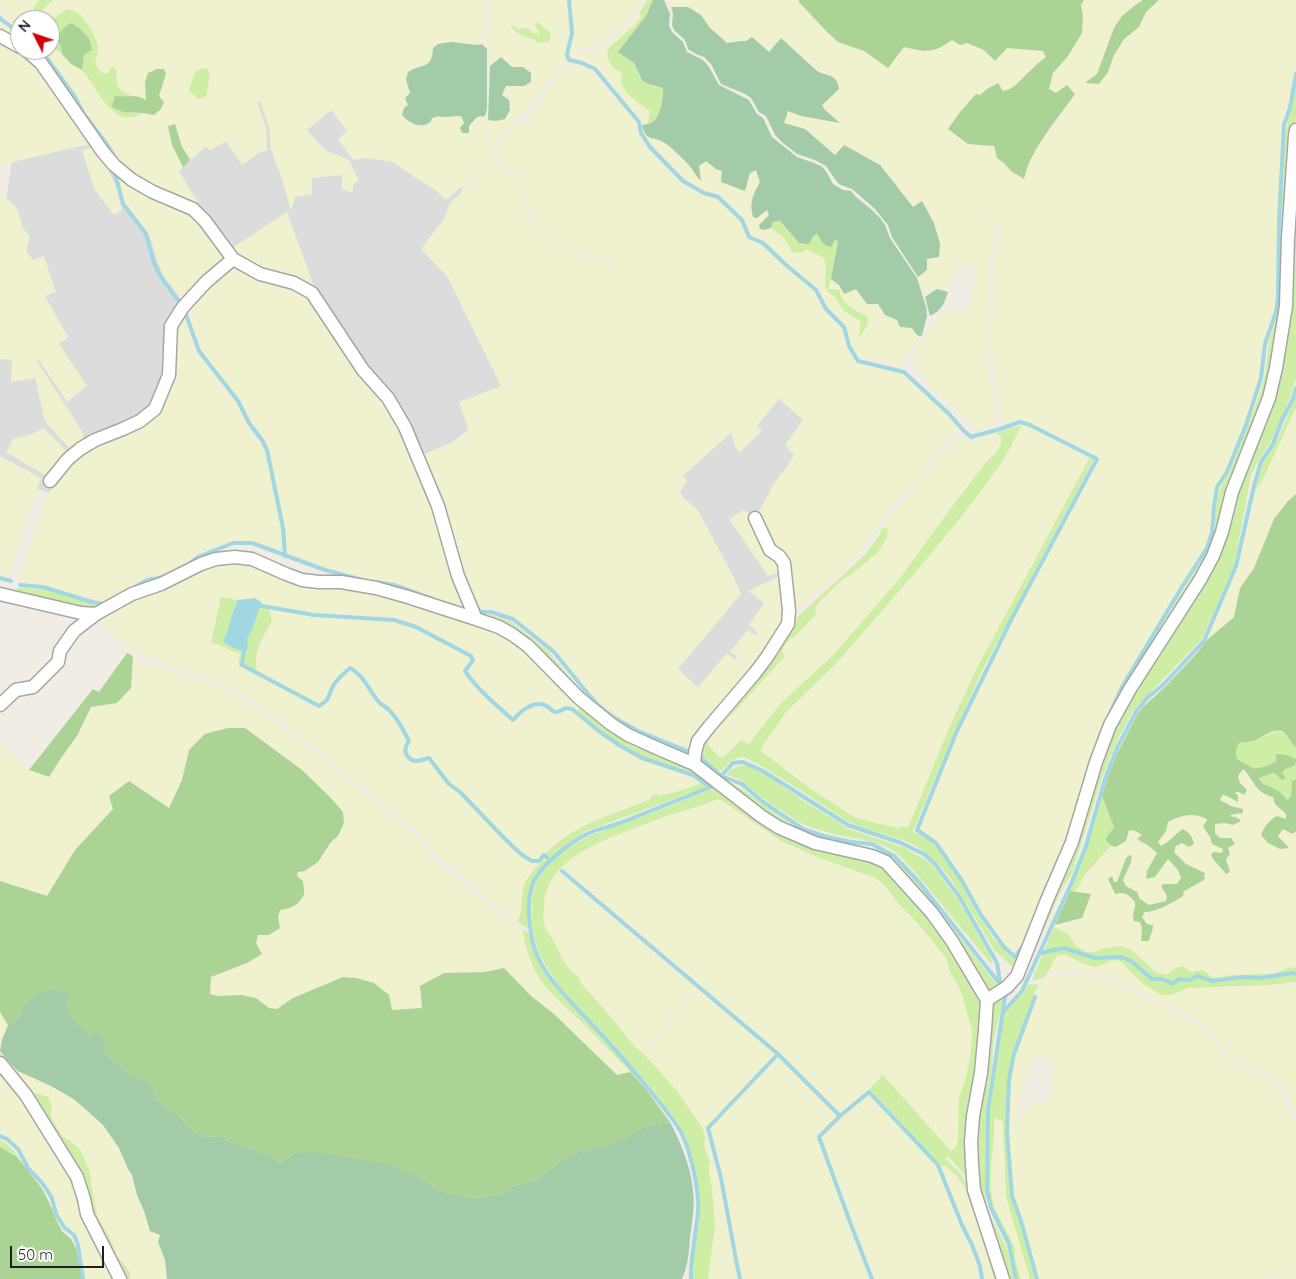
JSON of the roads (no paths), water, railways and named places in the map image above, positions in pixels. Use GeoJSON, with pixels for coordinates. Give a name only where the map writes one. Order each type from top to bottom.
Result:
{"type":"FeatureCollection","features":[{"type":"Feature","properties":{"kind":"street"},"geometry":{"type":"LineString","coordinates":[[38,60],[114,165],[132,180],[153,192],[193,209],[205,221],[233,259],[260,274],[294,283],[312,293],[362,370],[388,398],[405,427],[438,506],[458,576],[476,619]]}},
{"type":"Feature","properties":{"kind":"street"},"geometry":{"type":"LineString","coordinates":[[987,1000],[1008,987],[1017,976],[1072,842],[1096,762],[1110,725],[1130,688],[1200,580],[1213,556],[1222,532],[1232,492],[1269,398],[1276,368],[1286,306],[1288,238],[1296,130]]}},
{"type":"Feature","properties":{"kind":"street"},"geometry":{"type":"LineString","coordinates":[[50,481],[68,459],[80,449],[95,440],[140,421],[155,409],[169,375],[171,326],[183,307],[206,282],[233,259]]}},
{"type":"Feature","properties":{"kind":"street"},"geometry":{"type":"LineString","coordinates":[[694,764],[694,753],[698,741],[755,674],[788,624],[789,610],[784,562],[770,550],[755,518]]}},
{"type":"Feature","properties":{"kind":"street"},"geometry":{"type":"LineString","coordinates":[[0,705],[16,690],[33,688],[58,662],[60,651],[74,631],[96,614],[132,594],[161,584],[201,564],[216,559],[235,557],[252,559],[302,580],[341,582],[376,588],[476,619],[499,627],[513,635],[528,646],[579,698],[611,724],[635,738],[694,764],[760,816],[778,827],[815,844],[872,856],[886,862],[932,913],[952,941],[987,1000],[981,1073],[973,1116],[972,1165],[974,1190],[1003,1279]]}},
{"type":"Feature","properties":{"kind":"street"},"geometry":{"type":"LineString","coordinates":[[0,594],[81,614],[96,614]]}},
{"type":"Feature","properties":{"kind":"street"},"geometry":{"type":"LineString","coordinates":[[0,1063],[26,1095],[77,1177],[87,1214],[120,1279]]}},
{"type":"Feature","properties":{"kind":"water"},"geometry":{"type":"Polygon","coordinates":[[[255,598],[261,602],[262,606],[247,639],[247,651],[244,652],[227,645],[223,641],[238,600],[255,598]]]}},
{"type":"Feature","properties":{"kind":"waterway"},"geometry":{"type":"LineString","coordinates":[[569,0],[572,33],[567,55],[569,60],[595,69],[639,122],[641,133],[650,147],[683,181],[704,193],[718,197],[742,220],[749,237],[763,243],[816,290],[826,309],[844,327],[849,346],[858,361],[904,372],[971,437],[1020,422],[1030,425],[1097,459],[1012,618],[956,733],[917,830],[936,843],[962,881],[981,915],[1004,947],[1015,957],[1023,946]]}},
{"type":"Feature","properties":{"kind":"waterway"},"geometry":{"type":"LineString","coordinates":[[0,18],[10,26]]}},
{"type":"Feature","properties":{"kind":"waterway"},"geometry":{"type":"LineString","coordinates":[[48,60],[113,155]]}},
{"type":"Feature","properties":{"kind":"waterway"},"geometry":{"type":"LineString","coordinates":[[1111,711],[1122,687],[1207,548],[1212,533],[1217,487],[1227,472],[1246,425],[1261,378],[1265,344],[1276,312],[1278,298],[1279,220],[1284,125],[1290,108],[1296,74]]}},
{"type":"Feature","properties":{"kind":"waterway"},"geometry":{"type":"LineString","coordinates":[[114,170],[123,204],[146,234],[154,263],[161,277],[180,303]]}},
{"type":"Feature","properties":{"kind":"waterway"},"geometry":{"type":"LineString","coordinates":[[185,312],[199,351],[238,401],[249,423],[267,450],[283,528],[285,556]]}},
{"type":"Feature","properties":{"kind":"waterway"},"geometry":{"type":"LineString","coordinates":[[1003,1012],[1022,991],[1072,882],[1086,846],[1105,779],[1118,746],[1136,712],[1147,698],[1163,685],[1204,641],[1236,566],[1261,462],[1273,444],[1296,388]]}},
{"type":"Feature","properties":{"kind":"waterway"},"geometry":{"type":"LineString","coordinates":[[189,564],[198,557],[233,543],[252,543],[325,570],[359,579]]}},
{"type":"Feature","properties":{"kind":"waterway"},"geometry":{"type":"LineString","coordinates":[[133,588],[147,580],[164,577]]}},
{"type":"Feature","properties":{"kind":"waterway"},"geometry":{"type":"LineString","coordinates":[[0,578],[11,581]]}},
{"type":"Feature","properties":{"kind":"waterway"},"geometry":{"type":"LineString","coordinates":[[376,582],[394,585],[433,599]]}},
{"type":"Feature","properties":{"kind":"waterway"},"geometry":{"type":"LineString","coordinates":[[20,585],[43,587],[92,602],[105,603]]}},
{"type":"Feature","properties":{"kind":"waterway"},"geometry":{"type":"LineString","coordinates":[[262,606],[314,615],[394,620],[416,627],[471,656],[473,660],[465,671],[481,690],[513,720],[525,709],[537,704],[545,705],[554,712],[566,708],[572,709],[600,732],[642,758],[693,775],[711,787]]}},
{"type":"Feature","properties":{"kind":"waterway"},"geometry":{"type":"LineString","coordinates":[[477,612],[491,612],[513,619],[554,652],[598,705],[613,717],[638,731],[690,752]]}},
{"type":"Feature","properties":{"kind":"waterway"},"geometry":{"type":"LineString","coordinates":[[244,652],[242,665],[319,706],[327,699],[336,681],[341,676],[350,668],[355,671],[378,701],[389,710],[401,725],[409,741],[405,751],[409,758],[416,761],[429,758],[449,784],[460,792],[522,855],[532,861],[539,861],[544,855],[547,858]]}},
{"type":"Feature","properties":{"kind":"waterway"},"geometry":{"type":"LineString","coordinates":[[699,756],[721,776],[742,784],[763,802],[803,829],[851,842],[872,844],[894,856],[919,882],[1000,984]]}},
{"type":"Feature","properties":{"kind":"waterway"},"geometry":{"type":"LineString","coordinates":[[721,776],[733,763],[743,762],[763,771],[848,825],[901,843],[924,854],[935,864],[959,896],[997,963],[1000,982]]}},
{"type":"Feature","properties":{"kind":"waterway"},"geometry":{"type":"LineString","coordinates":[[691,1279],[698,1200],[693,1166],[682,1134],[670,1115],[638,1076],[546,972],[534,947],[530,928],[529,907],[531,889],[538,874],[573,842],[591,832],[620,823],[711,787]]}},
{"type":"Feature","properties":{"kind":"waterway"},"geometry":{"type":"LineString","coordinates":[[562,871],[778,1054],[840,1116],[819,1137],[872,1279]]}},
{"type":"Feature","properties":{"kind":"waterway"},"geometry":{"type":"LineString","coordinates":[[1040,953],[1064,948],[1095,958],[1121,957],[1131,961],[1152,979],[1162,979],[1173,984],[1178,979],[1190,980],[1197,976],[1213,981],[1296,974]]}},
{"type":"Feature","properties":{"kind":"waterway"},"geometry":{"type":"LineString","coordinates":[[1005,997],[988,1110],[987,1191],[991,1208],[1009,1244],[1016,1279]]}},
{"type":"Feature","properties":{"kind":"waterway"},"geometry":{"type":"LineString","coordinates":[[1035,997],[1014,1054],[1009,1079],[1007,1132],[1012,1196],[1037,1279]]}},
{"type":"Feature","properties":{"kind":"waterway"},"geometry":{"type":"LineString","coordinates":[[740,1279],[721,1178],[708,1128],[778,1054]]}},
{"type":"Feature","properties":{"kind":"waterway"},"geometry":{"type":"LineString","coordinates":[[840,1116],[869,1092],[938,1165],[972,1245],[980,1266],[982,1279]]}},
{"type":"Feature","properties":{"kind":"waterway"},"geometry":{"type":"LineString","coordinates":[[0,1136],[7,1139],[18,1149],[28,1168],[43,1184],[52,1198],[56,1214],[64,1227],[74,1235],[78,1245],[83,1279]]}}]}
